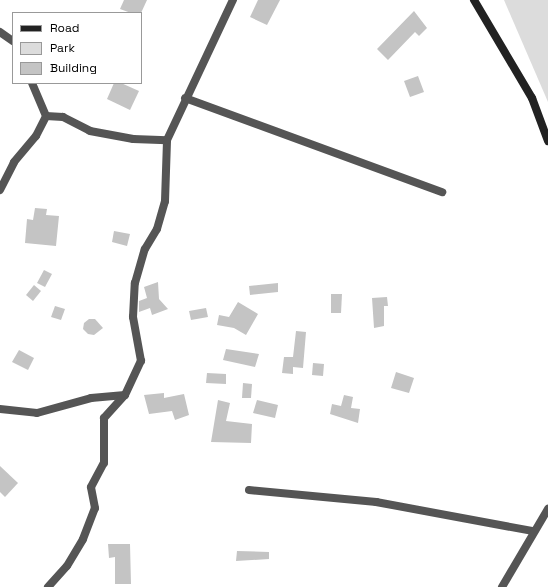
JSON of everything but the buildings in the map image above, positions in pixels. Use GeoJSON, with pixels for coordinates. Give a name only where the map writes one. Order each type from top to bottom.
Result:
{"type":"FeatureCollection","features":[{"type":"Feature","properties":{"kind":"street"},"geometry":{"type":"LineString","coordinates":[[48,587],[66,566],[83,539],[95,508],[91,487],[104,463],[104,418],[125,395],[141,361],[133,317],[135,283],[145,249],[157,229],[165,201],[167,140],[185,98],[233,0]]}},
{"type":"Feature","properties":{"kind":"street"},"geometry":{"type":"LineString","coordinates":[[474,0],[532,98],[548,141]]}},
{"type":"Feature","properties":{"kind":"street"},"geometry":{"type":"LineString","coordinates":[[0,32],[12,40]]}},
{"type":"Feature","properties":{"kind":"street"},"geometry":{"type":"LineString","coordinates":[[0,190],[14,162],[36,136],[46,116],[32,84]]}},
{"type":"Feature","properties":{"kind":"street"},"geometry":{"type":"LineString","coordinates":[[185,98],[442,192]]}},
{"type":"Feature","properties":{"kind":"street"},"geometry":{"type":"LineString","coordinates":[[46,116],[63,117],[90,131],[133,139],[167,140]]}},
{"type":"Feature","properties":{"kind":"street"},"geometry":{"type":"LineString","coordinates":[[0,409],[37,413],[91,398],[125,395]]}},
{"type":"Feature","properties":{"kind":"street"},"geometry":{"type":"LineString","coordinates":[[249,490],[376,502],[533,531]]}},
{"type":"Feature","properties":{"kind":"street"},"geometry":{"type":"LineString","coordinates":[[502,587],[533,531],[548,509]]}},
{"type":"Feature","properties":{"kind":"green space"},"geometry":{"type":"Polygon","coordinates":[[[504,0],[548,0],[548,102],[504,0]]]}}]}
